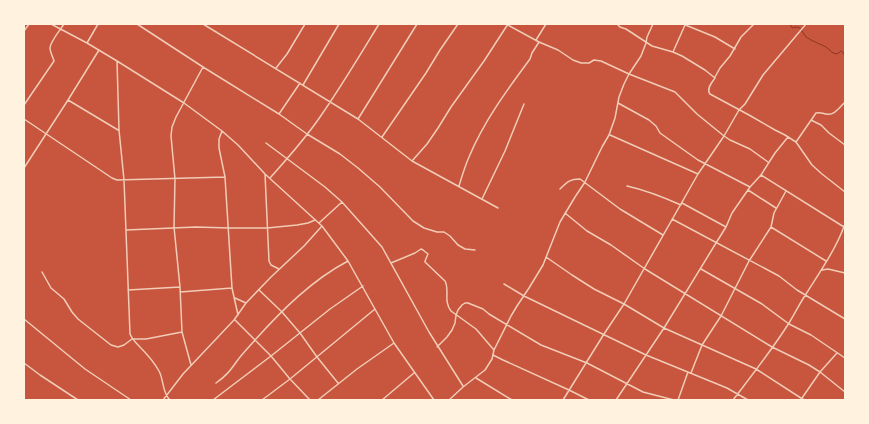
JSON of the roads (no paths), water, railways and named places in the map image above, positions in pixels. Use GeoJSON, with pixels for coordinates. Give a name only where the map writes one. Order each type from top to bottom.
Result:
{"type":"FeatureCollection","features":[{"type":"Feature","properties":{"kind":"street"},"geometry":{"type":"LineString","coordinates":[[24,31],[29,24]]}},
{"type":"Feature","properties":{"kind":"street"},"geometry":{"type":"LineString","coordinates":[[51,24],[117,61],[184,103],[222,131],[238,145],[265,174],[316,220],[348,261],[394,343],[433,400]]}},
{"type":"Feature","properties":{"kind":"street"},"geometry":{"type":"LineString","coordinates":[[24,105],[54,61],[50,51],[50,45],[64,24]]}},
{"type":"Feature","properties":{"kind":"street"},"geometry":{"type":"LineString","coordinates":[[87,43],[98,24]]}},
{"type":"Feature","properties":{"kind":"street"},"geometry":{"type":"LineString","coordinates":[[137,24],[340,154],[380,187],[413,221],[424,228],[437,232],[444,232],[458,245],[465,249],[475,250]]}},
{"type":"Feature","properties":{"kind":"street"},"geometry":{"type":"LineString","coordinates":[[203,24],[358,119],[412,161],[498,208]]}},
{"type":"Feature","properties":{"kind":"street"},"geometry":{"type":"LineString","coordinates":[[276,68],[287,54],[305,24]]}},
{"type":"Feature","properties":{"kind":"street"},"geometry":{"type":"LineString","coordinates":[[303,85],[339,24]]}},
{"type":"Feature","properties":{"kind":"street"},"geometry":{"type":"LineString","coordinates":[[270,178],[307,134],[347,76],[379,24]]}},
{"type":"Feature","properties":{"kind":"street"},"geometry":{"type":"LineString","coordinates":[[358,119],[417,24]]}},
{"type":"Feature","properties":{"kind":"street"},"geometry":{"type":"LineString","coordinates":[[382,137],[458,24]]}},
{"type":"Feature","properties":{"kind":"street"},"geometry":{"type":"LineString","coordinates":[[412,161],[427,144],[484,61],[507,24],[539,42],[558,50],[573,60],[581,63],[589,63],[594,60],[601,61],[675,92],[697,114],[724,136],[750,149],[768,162]]}},
{"type":"Feature","properties":{"kind":"street"},"geometry":{"type":"LineString","coordinates":[[536,40],[546,24]]}},
{"type":"Feature","properties":{"kind":"street"},"geometry":{"type":"LineString","coordinates":[[617,24],[646,43],[660,49],[673,52],[687,59],[715,78]]}},
{"type":"Feature","properties":{"kind":"street"},"geometry":{"type":"LineString","coordinates":[[449,400],[485,370],[492,359],[494,350],[511,316],[539,272],[556,230],[585,182],[602,147],[610,135],[619,97],[629,74],[641,56],[653,24]]}},
{"type":"Feature","properties":{"kind":"street"},"geometry":{"type":"LineString","coordinates":[[673,52],[684,24],[715,37],[735,49]]}},
{"type":"Feature","properties":{"kind":"street"},"geometry":{"type":"LineString","coordinates":[[754,24],[741,37],[735,49],[720,68],[708,89],[708,92],[796,142],[812,165],[845,192]]}},
{"type":"Feature","properties":{"kind":"street"},"geometry":{"type":"LineString","coordinates":[[563,400],[624,304],[698,174],[724,136],[739,110],[745,104],[763,76],[797,33],[806,24]]}},
{"type":"Feature","properties":{"kind":"street"},"geometry":{"type":"LineString","coordinates":[[459,186],[469,157],[480,135],[504,95],[530,59],[539,42]]}},
{"type":"Feature","properties":{"kind":"street"},"geometry":{"type":"LineString","coordinates":[[24,168],[99,50]]}},
{"type":"Feature","properties":{"kind":"street"},"geometry":{"type":"LineString","coordinates":[[117,61],[119,130],[124,180],[130,334],[132,339],[153,361],[159,371],[166,396],[170,400]]}},
{"type":"Feature","properties":{"kind":"street"},"geometry":{"type":"LineString","coordinates":[[191,365],[182,332],[180,287],[174,228],[175,179],[171,136],[172,127],[203,67]]}},
{"type":"Feature","properties":{"kind":"street"},"geometry":{"type":"LineString","coordinates":[[279,114],[300,83]]}},
{"type":"Feature","properties":{"kind":"street"},"geometry":{"type":"LineString","coordinates":[[68,100],[119,130]]}},
{"type":"Feature","properties":{"kind":"street"},"geometry":{"type":"LineString","coordinates":[[796,142],[816,113],[819,112],[830,115],[845,102]]}},
{"type":"Feature","properties":{"kind":"street"},"geometry":{"type":"LineString","coordinates":[[618,103],[649,120],[656,126],[660,133],[698,160],[750,187]]}},
{"type":"Feature","properties":{"kind":"street"},"geometry":{"type":"LineString","coordinates":[[482,200],[505,151],[524,104]]}},
{"type":"Feature","properties":{"kind":"street"},"geometry":{"type":"LineString","coordinates":[[24,119],[117,180],[225,177]]}},
{"type":"Feature","properties":{"kind":"street"},"geometry":{"type":"LineString","coordinates":[[811,120],[821,124],[829,133],[845,145]]}},
{"type":"Feature","properties":{"kind":"street"},"geometry":{"type":"LineString","coordinates":[[222,131],[219,140],[219,148],[225,177],[232,288],[238,315]]}},
{"type":"Feature","properties":{"kind":"street"},"geometry":{"type":"LineString","coordinates":[[610,135],[698,174]]}},
{"type":"Feature","properties":{"kind":"street"},"geometry":{"type":"LineString","coordinates":[[616,400],[664,328],[726,227],[732,213],[750,187],[761,175],[768,162],[788,137]]}},
{"type":"Feature","properties":{"kind":"street"},"geometry":{"type":"LineString","coordinates":[[266,143],[325,187],[342,202],[382,246],[437,346],[463,387]]}},
{"type":"Feature","properties":{"kind":"street"},"geometry":{"type":"LineString","coordinates":[[265,174],[269,261],[271,265],[278,269]]}},
{"type":"Feature","properties":{"kind":"street"},"geometry":{"type":"LineString","coordinates":[[733,400],[789,324],[844,232],[845,226],[761,175]]}},
{"type":"Feature","properties":{"kind":"street"},"geometry":{"type":"LineString","coordinates":[[560,189],[567,182],[573,179],[580,179],[620,210],[663,235]]}},
{"type":"Feature","properties":{"kind":"street"},"geometry":{"type":"LineString","coordinates":[[627,186],[681,204],[726,227]]}},
{"type":"Feature","properties":{"kind":"street"},"geometry":{"type":"LineString","coordinates":[[748,190],[776,208]]}},
{"type":"Feature","properties":{"kind":"street"},"geometry":{"type":"LineString","coordinates":[[691,373],[702,345],[721,316],[749,261],[771,228],[774,213],[786,190]]}},
{"type":"Feature","properties":{"kind":"street"},"geometry":{"type":"LineString","coordinates":[[319,223],[342,202]]}},
{"type":"Feature","properties":{"kind":"street"},"geometry":{"type":"LineString","coordinates":[[565,213],[587,231],[611,245],[644,269],[772,347],[809,365],[845,392]]}},
{"type":"Feature","properties":{"kind":"street"},"geometry":{"type":"LineString","coordinates":[[672,219],[779,276],[805,296],[845,319]]}},
{"type":"Feature","properties":{"kind":"street"},"geometry":{"type":"LineString","coordinates":[[126,230],[206,227],[267,228],[297,225],[316,220]]}},
{"type":"Feature","properties":{"kind":"street"},"geometry":{"type":"LineString","coordinates":[[163,400],[191,365],[234,320],[246,303],[278,269],[304,246],[322,226]]}},
{"type":"Feature","properties":{"kind":"street"},"geometry":{"type":"LineString","coordinates":[[771,228],[826,261]]}},
{"type":"Feature","properties":{"kind":"street"},"geometry":{"type":"LineString","coordinates":[[391,263],[421,249],[424,250],[428,254],[425,262],[447,284],[448,308],[476,329],[494,350]]}},
{"type":"Feature","properties":{"kind":"street"},"geometry":{"type":"LineString","coordinates":[[546,257],[594,289],[624,304],[664,328],[756,369],[804,400]]}},
{"type":"Feature","properties":{"kind":"street"},"geometry":{"type":"LineString","coordinates":[[216,383],[224,378],[237,361],[282,312],[322,277],[348,261]]}},
{"type":"Feature","properties":{"kind":"street"},"geometry":{"type":"LineString","coordinates":[[700,269],[762,304],[789,324],[811,335],[845,358]]}},
{"type":"Feature","properties":{"kind":"street"},"geometry":{"type":"LineString","coordinates":[[821,270],[828,269],[845,273]]}},
{"type":"Feature","properties":{"kind":"street"},"geometry":{"type":"LineString","coordinates":[[42,272],[51,288],[64,299],[78,320],[111,345],[118,347],[124,345],[132,339],[146,339],[182,332]]}},
{"type":"Feature","properties":{"kind":"street"},"geometry":{"type":"LineString","coordinates":[[504,284],[524,296],[646,355],[727,388],[748,400]]}},
{"type":"Feature","properties":{"kind":"street"},"geometry":{"type":"LineString","coordinates":[[213,400],[349,295],[363,286]]}},
{"type":"Feature","properties":{"kind":"street"},"geometry":{"type":"LineString","coordinates":[[128,290],[180,287]]}},
{"type":"Feature","properties":{"kind":"street"},"geometry":{"type":"LineString","coordinates":[[180,292],[232,288]]}},
{"type":"Feature","properties":{"kind":"street"},"geometry":{"type":"LineString","coordinates":[[259,290],[282,312],[300,333],[338,383]]}},
{"type":"Feature","properties":{"kind":"street"},"geometry":{"type":"LineString","coordinates":[[235,298],[246,303]]}},
{"type":"Feature","properties":{"kind":"street"},"geometry":{"type":"LineString","coordinates":[[437,346],[452,330],[458,310],[462,305],[468,303],[483,310],[541,345],[587,363],[643,392],[674,400]]}},
{"type":"Feature","properties":{"kind":"street"},"geometry":{"type":"LineString","coordinates":[[262,400],[290,379],[375,309]]}},
{"type":"Feature","properties":{"kind":"street"},"geometry":{"type":"LineString","coordinates":[[24,319],[85,369],[131,400]]}},
{"type":"Feature","properties":{"kind":"street"},"geometry":{"type":"LineString","coordinates":[[234,320],[256,340],[310,400]]}},
{"type":"Feature","properties":{"kind":"street"},"geometry":{"type":"LineString","coordinates":[[318,400],[363,364],[394,343]]}},
{"type":"Feature","properties":{"kind":"street"},"geometry":{"type":"LineString","coordinates":[[802,398],[820,372],[837,353]]}},
{"type":"Feature","properties":{"kind":"street"},"geometry":{"type":"LineString","coordinates":[[493,355],[589,400]]}},
{"type":"Feature","properties":{"kind":"street"},"geometry":{"type":"LineString","coordinates":[[24,363],[78,400]]}},
{"type":"Feature","properties":{"kind":"street"},"geometry":{"type":"LineString","coordinates":[[678,400],[688,372]]}},
{"type":"Feature","properties":{"kind":"street"},"geometry":{"type":"LineString","coordinates":[[382,400],[414,373]]}},
{"type":"Feature","properties":{"kind":"street"},"geometry":{"type":"LineString","coordinates":[[475,378],[512,400]]}},
{"type":"Feature","properties":{"kind":"waterway"},"geometry":{"type":"LineString","coordinates":[[790,24],[792,28],[800,28],[806,37],[826,47],[833,53],[837,54],[841,51],[843,52],[845,57]]}}]}
